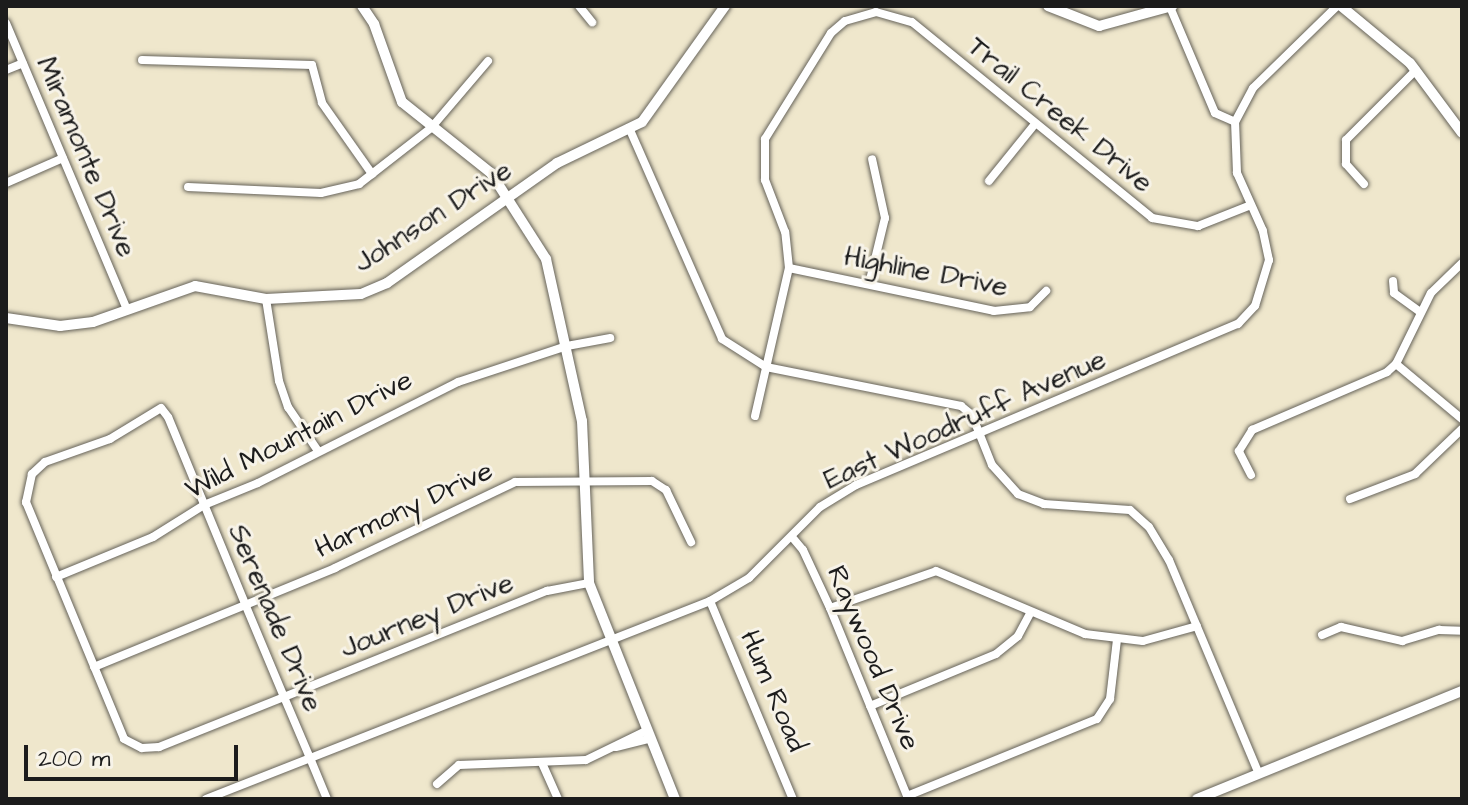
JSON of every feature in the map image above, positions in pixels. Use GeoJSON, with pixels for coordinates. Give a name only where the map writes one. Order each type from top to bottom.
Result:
{"type":"FeatureCollection","features":[{"type":"Feature","properties":{"kind":"street"},"geometry":{"type":"LineString","coordinates":[[362,6],[384,49],[393,86],[431,128],[476,159],[546,259],[582,421],[589,583],[675,799]]}},
{"type":"Feature","properties":{"kind":"street"},"geometry":{"type":"LineString","coordinates":[[579,6],[592,22]]}},
{"type":"Feature","properties":{"kind":"street","name":"Johnson Drive"},"geometry":{"type":"LineString","coordinates":[[6,318],[60,326],[93,322],[126,307],[195,286],[266,299],[361,294],[387,283],[557,163],[630,130],[675,81],[725,6]]}},
{"type":"Feature","properties":{"kind":"street"},"geometry":{"type":"LineString","coordinates":[[1048,6],[1099,26],[1171,6],[1215,113],[1235,122],[1253,88],[1339,6],[1416,70],[1462,133]]}},
{"type":"Feature","properties":{"kind":"street","name":"Trail Creek Drive"},"geometry":{"type":"LineString","coordinates":[[755,416],[789,268],[785,232],[765,180],[765,139],[831,33],[845,21],[876,12],[912,22],[1133,206],[1167,224],[1198,226],[1251,205]]}},
{"type":"Feature","properties":{"kind":"street","name":"Miramonte Drive"},"geometry":{"type":"LineString","coordinates":[[6,23],[126,307]]}},
{"type":"Feature","properties":{"kind":"street"},"geometry":{"type":"LineString","coordinates":[[142,60],[312,65],[322,103],[372,174]]}},
{"type":"Feature","properties":{"kind":"street"},"geometry":{"type":"LineString","coordinates":[[188,187],[321,193],[359,184],[431,128],[488,61]]}},
{"type":"Feature","properties":{"kind":"street"},"geometry":{"type":"LineString","coordinates":[[6,70],[23,63]]}},
{"type":"Feature","properties":{"kind":"street"},"geometry":{"type":"LineString","coordinates":[[1364,184],[1346,164],[1346,140],[1416,70]]}},
{"type":"Feature","properties":{"kind":"street","name":"East Woodruff Avenue"},"geometry":{"type":"LineString","coordinates":[[206,799],[710,601],[749,578],[820,507],[856,485],[1238,324],[1255,306],[1269,260],[1233,150],[1235,122]]}},
{"type":"Feature","properties":{"kind":"street"},"geometry":{"type":"LineString","coordinates":[[989,181],[1035,124]]}},
{"type":"Feature","properties":{"kind":"street"},"geometry":{"type":"LineString","coordinates":[[630,130],[708,315],[722,339],[766,367],[961,406],[980,433],[992,465],[1018,494],[1044,504],[1112,507],[1138,517],[1159,538],[1258,772]]}},
{"type":"Feature","properties":{"kind":"street"},"geometry":{"type":"LineString","coordinates":[[6,183],[63,158]]}},
{"type":"Feature","properties":{"kind":"street"},"geometry":{"type":"LineString","coordinates":[[869,284],[885,218],[872,159]]}},
{"type":"Feature","properties":{"kind":"street"},"geometry":{"type":"LineString","coordinates":[[1251,475],[1239,451],[1252,430],[1372,382],[1396,364],[1420,312],[1462,263]]}},
{"type":"Feature","properties":{"kind":"street","name":"Highline Drive"},"geometry":{"type":"LineString","coordinates":[[789,268],[994,311],[1030,307],[1040,302],[1046,291]]}},
{"type":"Feature","properties":{"kind":"street"},"geometry":{"type":"LineString","coordinates":[[1393,281],[1394,293],[1420,312]]}},
{"type":"Feature","properties":{"kind":"street"},"geometry":{"type":"LineString","coordinates":[[266,299],[279,381],[288,407],[318,451]]}},
{"type":"Feature","properties":{"kind":"street","name":"Wild Mountain Drive"},"geometry":{"type":"LineString","coordinates":[[56,577],[153,537],[204,505],[258,483],[458,382],[567,346],[610,338]]}},
{"type":"Feature","properties":{"kind":"street"},"geometry":{"type":"LineString","coordinates":[[1396,364],[1462,419]]}},
{"type":"Feature","properties":{"kind":"street","name":"Serenade Drive"},"geometry":{"type":"LineString","coordinates":[[161,408],[327,799]]}},
{"type":"Feature","properties":{"kind":"street","name":"Journey Drive"},"geometry":{"type":"LineString","coordinates":[[161,408],[110,439],[45,462],[32,474],[26,502],[124,739],[142,748],[159,747],[547,591],[589,583]]}},
{"type":"Feature","properties":{"kind":"street"},"geometry":{"type":"LineString","coordinates":[[1350,499],[1376,493],[1415,474],[1462,429]]}},
{"type":"Feature","properties":{"kind":"street","name":"Harmony Drive"},"geometry":{"type":"LineString","coordinates":[[94,667],[246,606],[515,482],[652,481],[666,490],[691,542]]}},
{"type":"Feature","properties":{"kind":"street","name":"Raywood Drive"},"geometry":{"type":"LineString","coordinates":[[792,537],[803,550],[830,608],[907,797]]}},
{"type":"Feature","properties":{"kind":"street"},"geometry":{"type":"LineString","coordinates":[[830,608],[936,571],[1076,632],[1117,639],[1159,640],[1197,626]]}},
{"type":"Feature","properties":{"kind":"street","name":"Hum Road"},"geometry":{"type":"LineString","coordinates":[[710,601],[793,799]]}},
{"type":"Feature","properties":{"kind":"street"},"geometry":{"type":"LineString","coordinates":[[870,706],[996,654],[1018,636],[1030,613]]}},
{"type":"Feature","properties":{"kind":"street"},"geometry":{"type":"LineString","coordinates":[[1322,635],[1341,627],[1402,641],[1439,630],[1462,631]]}},
{"type":"Feature","properties":{"kind":"street"},"geometry":{"type":"LineString","coordinates":[[907,797],[1097,719],[1110,699],[1117,639]]}},
{"type":"Feature","properties":{"kind":"street"},"geometry":{"type":"LineString","coordinates":[[1197,799],[1462,691]]}},
{"type":"Feature","properties":{"kind":"street"},"geometry":{"type":"LineString","coordinates":[[437,784],[459,765],[586,760],[650,734]]}},
{"type":"Feature","properties":{"kind":"street"},"geometry":{"type":"LineString","coordinates":[[542,763],[558,799]]}}]}
